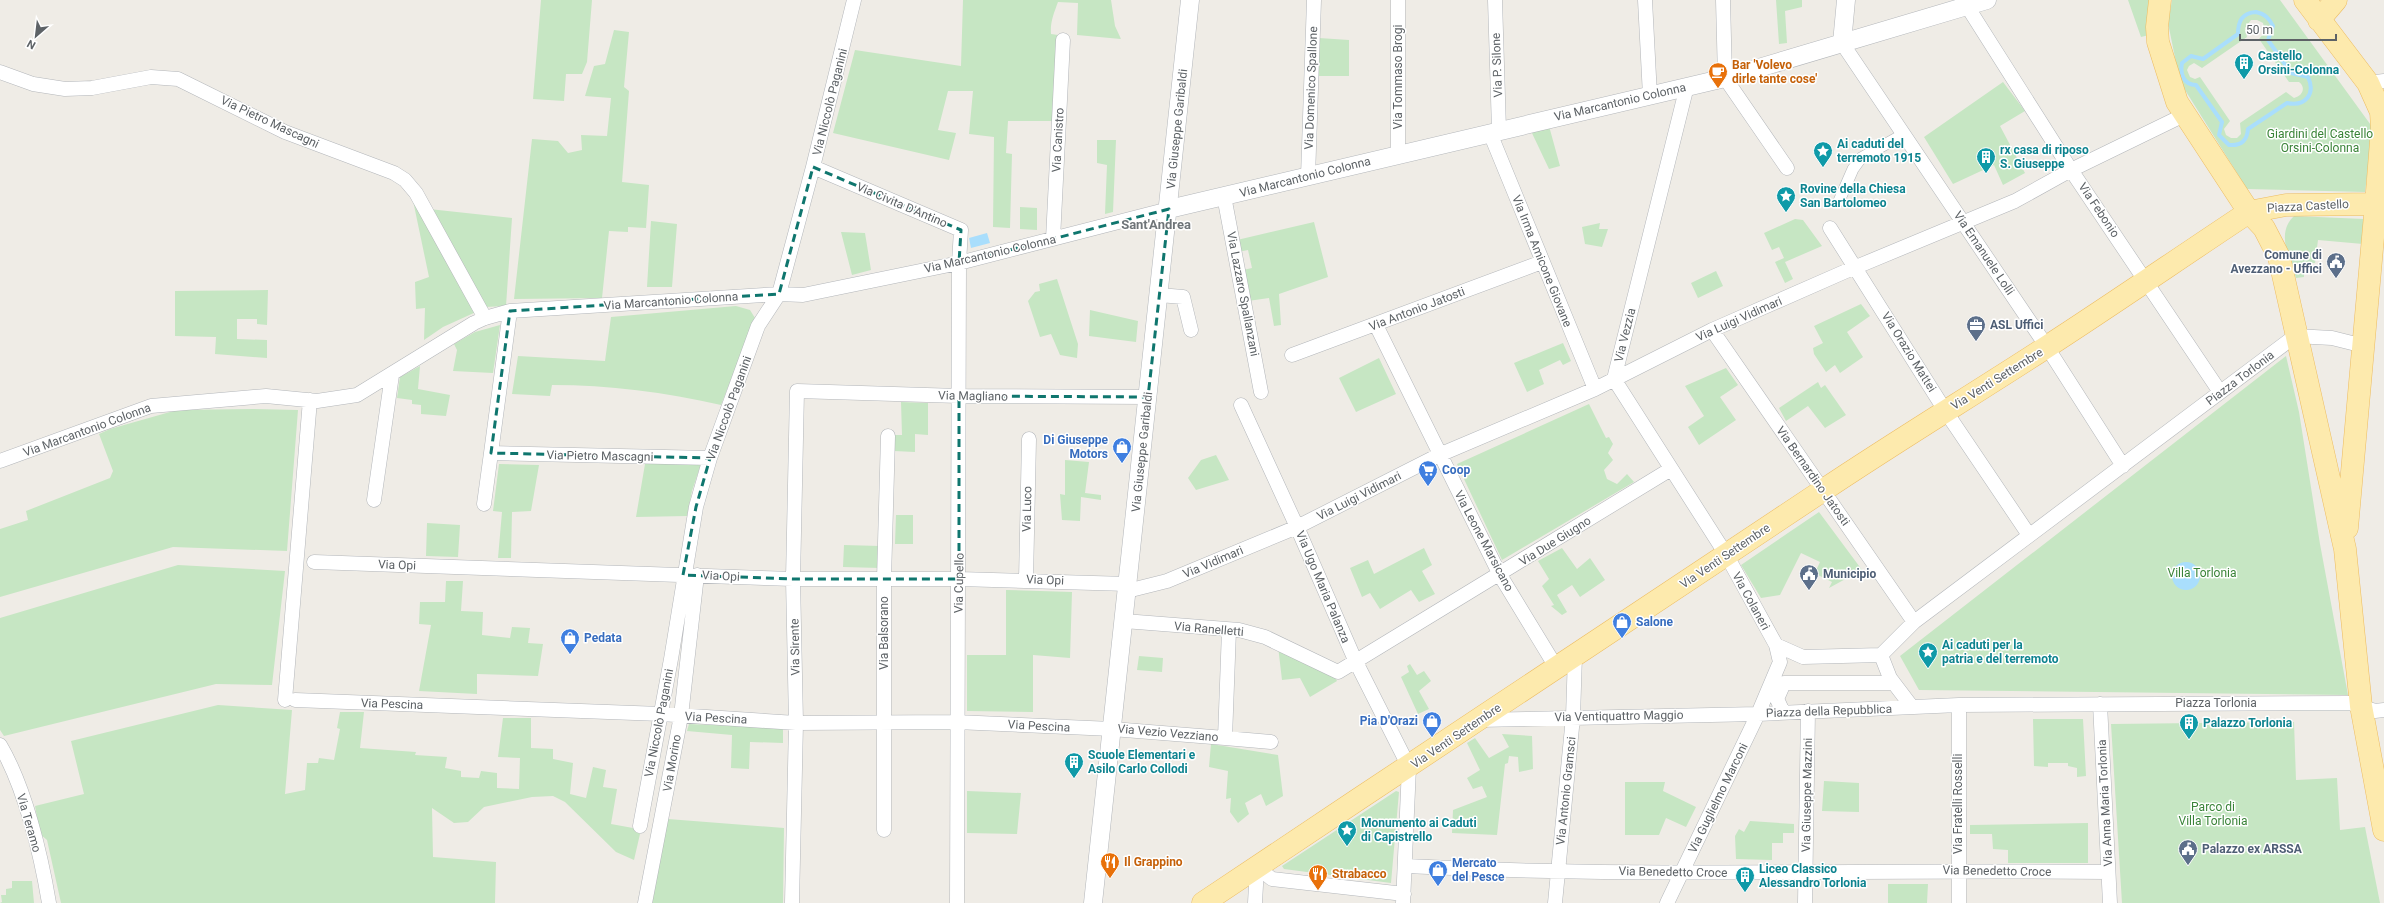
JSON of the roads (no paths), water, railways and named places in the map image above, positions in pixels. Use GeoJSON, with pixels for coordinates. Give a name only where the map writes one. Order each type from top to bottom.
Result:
{"type":"FeatureCollection","features":[{"type":"Feature","properties":{"kind":"main road"},"geometry":{"type":"LineString","coordinates":[[2160,0],[2157,27],[2158,42],[2177,102],[2184,115],[2249,212],[2264,228],[2279,257]]}},
{"type":"Feature","properties":{"kind":"main road"},"geometry":{"type":"LineString","coordinates":[[2305,0],[2319,20],[2376,82],[2381,112],[2382,129],[2376,204],[2345,549]]}},
{"type":"Feature","properties":{"kind":"main road"},"geometry":{"type":"LineString","coordinates":[[2319,20],[2336,0]]}},
{"type":"Feature","properties":{"kind":"main road","name":"Piazza Castello"},"geometry":{"type":"LineString","coordinates":[[2249,212],[2286,205],[2376,204]]}},
{"type":"Feature","properties":{"kind":"main road"},"geometry":{"type":"LineString","coordinates":[[2286,205],[2279,224],[2279,257],[2345,549],[2361,706],[2384,830]]}},
{"type":"Feature","properties":{"kind":"main road","name":"Via Venti Settembre"},"geometry":{"type":"LineString","coordinates":[[1203,903],[1410,767],[1556,667],[1726,556],[1823,490],[2047,347],[2249,212]]}},
{"type":"Feature","properties":{"kind":"street","name":"Via Niccolò Paganini"},"geometry":{"type":"LineString","coordinates":[[640,826],[680,610],[690,575],[696,507],[710,458],[758,326],[779,294],[813,167],[854,0]]}},
{"type":"Feature","properties":{"kind":"street","name":"Via Giuseppe Garibaldi"},"geometry":{"type":"LineString","coordinates":[[1093,903],[1169,209],[1190,0]]}},
{"type":"Feature","properties":{"kind":"street","name":"Via Domenico Spallone"},"geometry":{"type":"LineString","coordinates":[[1308,177],[1314,0]]}},
{"type":"Feature","properties":{"kind":"street","name":"Via Tommaso Brogi"},"geometry":{"type":"LineString","coordinates":[[1398,0],[1398,154]]}},
{"type":"Feature","properties":{"kind":"street","name":"Via P. Silone"},"geometry":{"type":"LineString","coordinates":[[1494,131],[1495,0]]}},
{"type":"Feature","properties":{"kind":"street"},"geometry":{"type":"LineString","coordinates":[[1645,0],[1650,96]]}},
{"type":"Feature","properties":{"kind":"street"},"geometry":{"type":"LineString","coordinates":[[1724,0],[1725,78],[1787,168]]}},
{"type":"Feature","properties":{"kind":"street"},"geometry":{"type":"LineString","coordinates":[[1842,43],[1846,0]]}},
{"type":"Feature","properties":{"kind":"street","name":"Via Marcantonio Colonna"},"geometry":{"type":"LineString","coordinates":[[0,461],[151,406],[266,396],[310,400],[357,395],[392,374],[413,359],[485,318],[510,311],[779,294],[803,294],[959,263],[1169,209],[1308,177],[1494,131],[1725,78],[1987,0]]}},
{"type":"Feature","properties":{"kind":"street","name":"Via Febonio"},"geometry":{"type":"LineString","coordinates":[[1967,6],[2072,170],[2220,392]]}},
{"type":"Feature","properties":{"kind":"street","name":"Via Canistro"},"geometry":{"type":"LineString","coordinates":[[1053,240],[1063,40]]}},
{"type":"Feature","properties":{"kind":"street","name":"Via Emanuele Lolli"},"geometry":{"type":"LineString","coordinates":[[1842,43],[2047,347],[2123,466]]}},
{"type":"Feature","properties":{"kind":"street","name":"Via Pietro Mascagni"},"geometry":{"type":"LineString","coordinates":[[0,72],[33,84],[65,89],[98,87],[151,77],[178,79],[285,132],[394,173],[405,180],[416,193],[485,318]]}},
{"type":"Feature","properties":{"kind":"street","name":"Via Vezzia"},"geometry":{"type":"LineString","coordinates":[[1614,379],[1687,86]]}},
{"type":"Feature","properties":{"kind":"street","name":"Via Luigi Vidimari"},"geometry":{"type":"LineString","coordinates":[[1297,527],[1439,455],[1595,389],[1712,330],[1855,267],[2015,201],[2072,170],[2184,115]]}},
{"type":"Feature","properties":{"kind":"street","name":"Via Irma Amicone Giovane"},"geometry":{"type":"LineString","coordinates":[[1494,131],[1542,262],[1595,389]]}},
{"type":"Feature","properties":{"kind":"street"},"geometry":{"type":"LineString","coordinates":[[1840,201],[1853,169],[1861,158],[1904,134]]}},
{"type":"Feature","properties":{"kind":"street","name":"Via Civita D'Antino"},"geometry":{"type":"LineString","coordinates":[[813,167],[961,230],[959,263]]}},
{"type":"Feature","properties":{"kind":"street","name":"Via Lazzaro Spallanzani"},"geometry":{"type":"LineString","coordinates":[[1224,196],[1261,392]]}},
{"type":"Feature","properties":{"kind":"street","name":"Via Orazio Mattei"},"geometry":{"type":"LineString","coordinates":[[1830,228],[1946,412],[2029,535]]}},
{"type":"Feature","properties":{"kind":"street","name":"Via Antonio Jatosti"},"geometry":{"type":"LineString","coordinates":[[1292,355],[1542,262]]}},
{"type":"Feature","properties":{"kind":"street","name":"Via Cupello"},"geometry":{"type":"LineString","coordinates":[[957,903],[956,722],[959,578],[959,263]]}},
{"type":"Feature","properties":{"kind":"street"},"geometry":{"type":"LineString","coordinates":[[1159,295],[1183,297],[1191,330]]}},
{"type":"Feature","properties":{"kind":"street"},"geometry":{"type":"LineString","coordinates":[[484,504],[510,311]]}},
{"type":"Feature","properties":{"kind":"street","name":"Via Leone Marsicano"},"geometry":{"type":"LineString","coordinates":[[1376,325],[1439,455],[1500,575],[1556,667]]}},
{"type":"Feature","properties":{"kind":"street","name":"Via Bernardino Jatosti"},"geometry":{"type":"LineString","coordinates":[[1712,330],[1914,622]]}},
{"type":"Feature","properties":{"kind":"street"},"geometry":{"type":"LineString","coordinates":[[2296,336],[2332,338],[2364,346]]}},
{"type":"Feature","properties":{"kind":"street","name":"Piazza Torlonia"},"geometry":{"type":"LineString","coordinates":[[1881,655],[1914,622],[2296,336]]}},
{"type":"Feature","properties":{"kind":"street"},"geometry":{"type":"LineString","coordinates":[[374,500],[392,374]]}},
{"type":"Feature","properties":{"kind":"street"},"geometry":{"type":"LineString","coordinates":[[1614,379],[1726,556]]}},
{"type":"Feature","properties":{"kind":"street","name":"Via Magliano"},"geometry":{"type":"LineString","coordinates":[[797,391],[959,396],[1148,397]]}},
{"type":"Feature","properties":{"kind":"street","name":"Via Sirente"},"geometry":{"type":"LineString","coordinates":[[792,903],[796,723],[793,579],[797,391]]}},
{"type":"Feature","properties":{"kind":"street","name":"Via Pescina"},"geometry":{"type":"LineString","coordinates":[[310,400],[290,700],[661,714],[796,723],[885,721],[956,722],[1112,729]]}},
{"type":"Feature","properties":{"kind":"street","name":"Via Ugo Maria Palanza"},"geometry":{"type":"LineString","coordinates":[[1240,405],[1297,527],[1355,660],[1410,767]]}},
{"type":"Feature","properties":{"kind":"street","name":"Via Balsorano"},"geometry":{"type":"LineString","coordinates":[[884,830],[884,579],[888,436]]}},
{"type":"Feature","properties":{"kind":"street","name":"Via Luco"},"geometry":{"type":"LineString","coordinates":[[1026,580],[1029,439]]}},
{"type":"Feature","properties":{"kind":"street","name":"Via Pietro Mascagni"},"geometry":{"type":"LineString","coordinates":[[490,453],[710,458]]}},
{"type":"Feature","properties":{"kind":"street","name":"Via Due Giugno"},"geometry":{"type":"LineString","coordinates":[[1355,660],[1500,575],[1671,469]]}},
{"type":"Feature","properties":{"kind":"street","name":"Via Vidimari"},"geometry":{"type":"LineString","coordinates":[[1127,587],[1167,581],[1297,527]]}},
{"type":"Feature","properties":{"kind":"street","name":"Via Colaneri"},"geometry":{"type":"LineString","coordinates":[[1726,556],[1776,645]]}},
{"type":"Feature","properties":{"kind":"street","name":"Via Opi"},"geometry":{"type":"LineString","coordinates":[[314,562],[793,579],[959,578],[1026,580],[1127,587]]}},
{"type":"Feature","properties":{"kind":"street","name":"Via Morino"},"geometry":{"type":"LineString","coordinates":[[645,903],[681,716],[690,575]]}},
{"type":"Feature","properties":{"kind":"street","name":"Via Ranelletti"},"geometry":{"type":"LineString","coordinates":[[1124,622],[1239,630],[1265,637],[1338,672],[1355,660]]}},
{"type":"Feature","properties":{"kind":"street","name":"Via Vezio Vezziano"},"geometry":{"type":"LineString","coordinates":[[1225,738],[1229,630]]}},
{"type":"Feature","properties":{"kind":"street"},"geometry":{"type":"LineString","coordinates":[[1776,645],[1803,657],[1881,655],[1893,683],[1912,707]]}},
{"type":"Feature","properties":{"kind":"street"},"geometry":{"type":"LineString","coordinates":[[1776,645],[1784,683],[1777,700],[1783,712]]}},
{"type":"Feature","properties":{"kind":"street","name":"Via Antonio Gramsci"},"geometry":{"type":"LineString","coordinates":[[1555,903],[1573,717],[1575,655]]}},
{"type":"Feature","properties":{"kind":"street","name":"Piazza della Repubblica"},"geometry":{"type":"LineString","coordinates":[[1780,662],[1758,714],[1912,707]]}},
{"type":"Feature","properties":{"kind":"street"},"geometry":{"type":"LineString","coordinates":[[1784,683],[1893,683]]}},
{"type":"Feature","properties":{"kind":"street","name":"Piazza Torlonia"},"geometry":{"type":"LineString","coordinates":[[1912,707],[1959,705],[2350,703],[2375,711],[2384,710]]}},
{"type":"Feature","properties":{"kind":"street","name":"Via Anna Maria Torlonia"},"geometry":{"type":"LineString","coordinates":[[2100,704],[2110,903]]}},
{"type":"Feature","properties":{"kind":"street","name":"Via Fratelli Rosselli"},"geometry":{"type":"LineString","coordinates":[[1959,705],[1958,870],[1960,903]]}},
{"type":"Feature","properties":{"kind":"street","name":"Via Giuseppe Mazzini"},"geometry":{"type":"LineString","coordinates":[[1805,903],[1808,711]]}},
{"type":"Feature","properties":{"kind":"street","name":"Via Ventiquattro Maggio"},"geometry":{"type":"LineString","coordinates":[[1479,720],[1758,714]]}},
{"type":"Feature","properties":{"kind":"street","name":"Via Guglielmo Marconi"},"geometry":{"type":"LineString","coordinates":[[1668,903],[1758,714]]}},
{"type":"Feature","properties":{"kind":"street","name":"Via Vezio Vezziano"},"geometry":{"type":"LineString","coordinates":[[1112,729],[1271,742]]}},
{"type":"Feature","properties":{"kind":"street","name":"Via Teramo"},"geometry":{"type":"LineString","coordinates":[[0,745],[14,773],[27,812],[48,903]]}},
{"type":"Feature","properties":{"kind":"street"},"geometry":{"type":"LineString","coordinates":[[1257,867],[1272,879],[1403,898],[1406,866],[1410,767]]}},
{"type":"Feature","properties":{"kind":"street","name":"Via Benedetto Croce"},"geometry":{"type":"LineString","coordinates":[[1406,866],[1683,872],[1958,870],[2108,872]]}},
{"type":"Feature","properties":{"kind":"street"},"geometry":{"type":"LineString","coordinates":[[1255,903],[1257,867]]}},
{"type":"Feature","properties":{"kind":"water"},"geometry":{"type":"Polygon","coordinates":[[[987,233],[990,243],[971,248],[969,238],[987,233]]]}},
{"type":"Feature","properties":{"kind":"water"},"geometry":{"type":"Polygon","coordinates":[[[2186,562],[2196,566],[2200,576],[2196,586],[2186,590],[2176,586],[2172,576],[2176,566],[2186,562]]]}},
{"type":"Feature","properties":{"kind":"waterway"},"geometry":{"type":"LineString","coordinates":[[2256,12],[2264,15],[2273,26],[2268,40],[2291,73],[2308,77],[2311,89],[2310,94],[2304,101],[2299,103],[2287,103],[2248,129],[2245,140],[2240,144],[2229,145],[2219,135],[2222,122],[2196,85],[2188,83],[2183,78],[2182,63],[2191,56],[2203,59],[2238,34],[2239,25],[2244,16],[2256,12]]}},
{"type":"Feature","properties":{"kind":"place","name":"Castello Orsini-Colonna"},"geometry":{"type":"Point","coordinates":[2244,80]}},
{"type":"Feature","properties":{"kind":"place","name":"Bar 'Volevo dirle tante cose'"},"geometry":{"type":"Point","coordinates":[1718,89]}},
{"type":"Feature","properties":{"kind":"place","name":"Ai caduti del terremoto 1915"},"geometry":{"type":"Point","coordinates":[1823,168]}},
{"type":"Feature","properties":{"kind":"place","name":"rx casa di riposo S. Giuseppe"},"geometry":{"type":"Point","coordinates":[1986,174]}},
{"type":"Feature","properties":{"kind":"place","name":"Rovine della Chiesa San Bartolomeo"},"geometry":{"type":"Point","coordinates":[1786,213]}},
{"type":"Feature","properties":{"kind":"place","name":"Comune di Avezzano - Uffici"},"geometry":{"type":"Point","coordinates":[2336,279]}},
{"type":"Feature","properties":{"kind":"place","name":"ASL Uffici"},"geometry":{"type":"Point","coordinates":[1976,342]}},
{"type":"Feature","properties":{"kind":"place","name":"Di Giuseppe Motors"},"geometry":{"type":"Point","coordinates":[1122,464]}},
{"type":"Feature","properties":{"kind":"place","name":"Coop"},"geometry":{"type":"Point","coordinates":[1428,487]}},
{"type":"Feature","properties":{"kind":"place","name":"Municipio"},"geometry":{"type":"Point","coordinates":[1809,591]}},
{"type":"Feature","properties":{"kind":"place","name":"Salone"},"geometry":{"type":"Point","coordinates":[1622,639]}},
{"type":"Feature","properties":{"kind":"place","name":"Pedata"},"geometry":{"type":"Point","coordinates":[570,655]}},
{"type":"Feature","properties":{"kind":"place","name":"Ai caduti per la patria e del terremoto"},"geometry":{"type":"Point","coordinates":[1928,669]}},
{"type":"Feature","properties":{"kind":"place","name":"Pia D'Orazi"},"geometry":{"type":"Point","coordinates":[1432,738]}},
{"type":"Feature","properties":{"kind":"place","name":"Palazzo Torlonia"},"geometry":{"type":"Point","coordinates":[2189,740]}},
{"type":"Feature","properties":{"kind":"place","name":"Scuole Elementari e Asilo Carlo Collodi"},"geometry":{"type":"Point","coordinates":[1074,779]}},
{"type":"Feature","properties":{"kind":"place","name":"Monumento ai Caduti di Capistrello"},"geometry":{"type":"Point","coordinates":[1347,847]}},
{"type":"Feature","properties":{"kind":"place","name":"Palazzo ex ARSSA"},"geometry":{"type":"Point","coordinates":[2188,866]}},
{"type":"Feature","properties":{"kind":"place","name":"Il Grappino"},"geometry":{"type":"Point","coordinates":[1110,879]}},
{"type":"Feature","properties":{"kind":"place","name":"Mercato del Pesce"},"geometry":{"type":"Point","coordinates":[1438,887]}},
{"type":"Feature","properties":{"kind":"place","name":"Strabacco"},"geometry":{"type":"Point","coordinates":[1318,891]}},
{"type":"Feature","properties":{"kind":"place","name":"Liceo Classico Alessandro Torlonia"},"geometry":{"type":"Point","coordinates":[1745,893]}},
{"type":"Feature","properties":{"kind":"district","name":"Sant'Andrea"},"geometry":{"type":"Point","coordinates":[1156,224]}},
{"type":"Feature","properties":{"kind":"park label","name":"Giardini del Castello Orsini-Colonna"},"geometry":{"type":"Point","coordinates":[2320,141]}},
{"type":"Feature","properties":{"kind":"park label","name":"Villa Torlonia"},"geometry":{"type":"Point","coordinates":[2202,573]}},
{"type":"Feature","properties":{"kind":"park label","name":"Parco di Villa Torlonia"},"geometry":{"type":"Point","coordinates":[2213,814]}}]}
